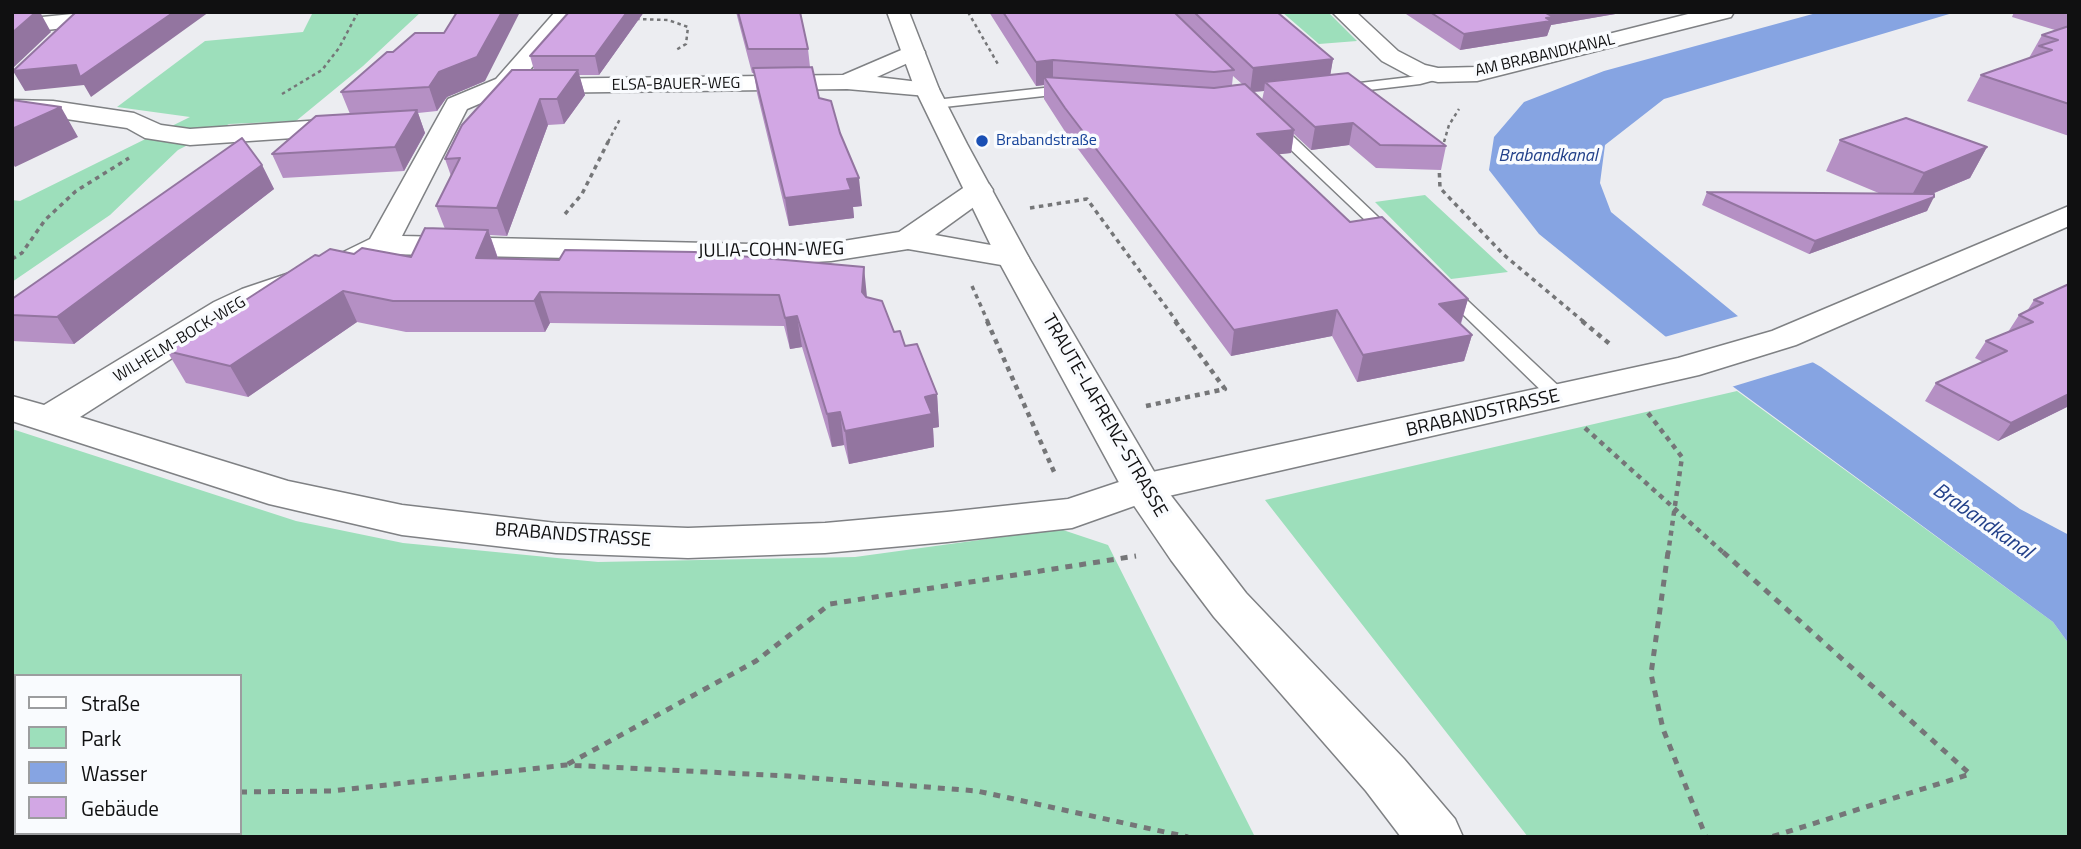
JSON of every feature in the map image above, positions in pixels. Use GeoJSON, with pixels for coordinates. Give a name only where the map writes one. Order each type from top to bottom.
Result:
{"type":"FeatureCollection","features":[{"type":"Feature","properties":{"kind":"street"},"geometry":{"type":"LineString","coordinates":[[382,245],[432,122],[457,104],[505,83],[567,12]]}},
{"type":"Feature","properties":{"kind":"street","name":"TRAUTE-LAFRENZ-STRASSE"},"geometry":{"type":"LineString","coordinates":[[898,12],[931,97],[1013,258],[1143,488],[1186,550],[1230,605],[1385,775],[1436,837]]}},
{"type":"Feature","properties":{"kind":"street","name":"AM BRABANDKANAL"},"geometry":{"type":"LineString","coordinates":[[1343,12],[1390,56],[1418,71],[1438,75],[1477,74],[1723,12]]}},
{"type":"Feature","properties":{"kind":"street"},"geometry":{"type":"LineString","coordinates":[[12,27],[86,16]]}},
{"type":"Feature","properties":{"kind":"street"},"geometry":{"type":"LineString","coordinates":[[58,45],[86,16]]}},
{"type":"Feature","properties":{"kind":"street","name":"ELSA-BAUER-WEG"},"geometry":{"type":"LineString","coordinates":[[847,82],[913,52]]}},
{"type":"Feature","properties":{"kind":"street","name":"ELSA-BAUER-WEG"},"geometry":{"type":"LineString","coordinates":[[505,83],[531,86],[624,86],[847,82],[931,97]]}},
{"type":"Feature","properties":{"kind":"street"},"geometry":{"type":"LineString","coordinates":[[12,108],[53,109],[134,121],[154,132],[173,136],[377,125]]}},
{"type":"Feature","properties":{"kind":"street","name":"JULIA-COHN-WEG"},"geometry":{"type":"LineString","coordinates":[[382,245],[796,254],[831,252],[908,240],[985,202]]}},
{"type":"Feature","properties":{"kind":"street","name":"BRABANDSTRASSE"},"geometry":{"type":"LineString","coordinates":[[31,413],[284,494],[402,520],[556,538],[688,542],[825,538],[947,527],[1072,513],[1143,488],[1686,367],[1784,338],[2069,215]]}},
{"type":"Feature","properties":{"kind":"street","name":"JULIA-COHN-WEG"},"geometry":{"type":"LineString","coordinates":[[908,240],[1013,258]]}},
{"type":"Feature","properties":{"kind":"street","name":"WILHELM-BOCK-WEG"},"geometry":{"type":"LineString","coordinates":[[31,413],[226,309],[254,296],[336,268],[382,245]]}},
{"type":"Feature","properties":{"kind":"lane"},"geometry":{"type":"LineString","coordinates":[[1327,91],[1420,80],[1438,75]]}},
{"type":"Feature","properties":{"kind":"lane"},"geometry":{"type":"LineString","coordinates":[[931,97],[1053,91],[1080,93]]}},
{"type":"Feature","properties":{"kind":"lane"},"geometry":{"type":"LineString","coordinates":[[1257,110],[1398,244]]}},
{"type":"Feature","properties":{"kind":"lane"},"geometry":{"type":"LineString","coordinates":[[1439,282],[1555,398]]}},
{"type":"Feature","properties":{"kind":"path"},"geometry":{"type":"LineString","coordinates":[[280,95],[322,70],[339,48],[358,12]]}},
{"type":"Feature","properties":{"kind":"path"},"geometry":{"type":"LineString","coordinates":[[1441,151],[1448,125],[1457,111],[1486,90],[1486,84],[1477,74]]}},
{"type":"Feature","properties":{"kind":"path"},"geometry":{"type":"LineString","coordinates":[[12,259],[22,253],[45,220],[76,191],[111,167],[173,136]]}},
{"type":"Feature","properties":{"kind":"path"},"geometry":{"type":"LineString","coordinates":[[1438,162],[1440,188],[1504,255],[1618,351],[1625,382],[1682,457],[1651,674],[1663,729],[1706,837]]}},
{"type":"Feature","properties":{"kind":"path"},"geometry":{"type":"LineString","coordinates":[[985,202],[1087,199],[1225,389],[1101,415]]}},
{"type":"Feature","properties":{"kind":"path"},"geometry":{"type":"LineString","coordinates":[[1555,398],[1674,509],[1970,774],[1771,837]]}},
{"type":"Feature","properties":{"kind":"path"},"geometry":{"type":"LineString","coordinates":[[566,765],[756,661],[830,604],[1068,565],[1186,550]]}},
{"type":"Feature","properties":{"kind":"path"},"geometry":{"type":"LineString","coordinates":[[242,792],[332,791],[566,765],[788,776],[977,791],[1188,837]]}},
{"type":"Feature","properties":{"kind":"green space"},"geometry":{"type":"Polygon","coordinates":[[[313,12],[421,12],[363,66],[296,121],[229,124],[178,150],[110,215],[12,282],[12,200],[20,201],[190,117],[117,107],[205,41],[303,32],[313,12]]]}},
{"type":"Feature","properties":{"kind":"green space"},"geometry":{"type":"Polygon","coordinates":[[[1282,12],[1328,12],[1357,41],[1319,44],[1282,12]]]}},
{"type":"Feature","properties":{"kind":"green space"},"geometry":{"type":"Polygon","coordinates":[[[1425,195],[1508,272],[1451,279],[1375,202],[1425,195]]]}},
{"type":"Feature","properties":{"kind":"green space"},"geometry":{"type":"Polygon","coordinates":[[[1737,391],[2053,622],[2069,644],[2069,837],[1528,837],[1265,500],[1737,391]]]}},
{"type":"Feature","properties":{"kind":"green space"},"geometry":{"type":"Polygon","coordinates":[[[12,429],[296,521],[403,543],[598,562],[855,557],[1060,529],[1108,545],[1255,837],[12,837],[12,429]]]}},
{"type":"Feature","properties":{"kind":"water","name":"Brabandkanal"},"geometry":{"type":"Polygon","coordinates":[[[1820,12],[1956,12],[1664,99],[1605,145],[1600,183],[1611,212],[1750,326],[1821,367],[2020,509],[2069,535],[2069,644],[2053,622],[1671,341],[1539,234],[1489,170],[1494,137],[1524,102],[1604,71],[1820,12]]]}},
{"type":"Feature","properties":{"kind":"pier"},"geometry":{"type":"Polygon","coordinates":[[[1742,315],[1817,361],[1728,388],[1661,338],[1742,315]]]}},
{"type":"Feature","properties":{"kind":"building"},"geometry":{"type":"Polygon","coordinates":[[[12,12],[36,12],[12,33],[12,12]]]}},
{"type":"Feature","properties":{"kind":"building"},"geometry":{"type":"Polygon","coordinates":[[[76,12],[174,12],[80,77],[76,65],[13,71],[76,12]]]}},
{"type":"Feature","properties":{"kind":"building"},"geometry":{"type":"Polygon","coordinates":[[[457,12],[502,12],[477,57],[439,72],[429,87],[341,92],[387,52],[393,52],[415,33],[444,33],[457,12]]]}},
{"type":"Feature","properties":{"kind":"building"},"geometry":{"type":"Polygon","coordinates":[[[569,12],[627,12],[595,56],[530,56],[569,12]]]}},
{"type":"Feature","properties":{"kind":"building"},"geometry":{"type":"Polygon","coordinates":[[[738,12],[800,12],[808,49],[748,49],[738,12]]]}},
{"type":"Feature","properties":{"kind":"building"},"geometry":{"type":"Polygon","coordinates":[[[1003,12],[1174,12],[1234,70],[1214,72],[1053,60],[1036,62],[1003,12]]]}},
{"type":"Feature","properties":{"kind":"building"},"geometry":{"type":"Polygon","coordinates":[[[1194,12],[1277,12],[1333,59],[1253,68],[1194,12]]]}},
{"type":"Feature","properties":{"kind":"building"},"geometry":{"type":"Polygon","coordinates":[[[1430,12],[1544,12],[1554,17],[1546,18],[1551,21],[1464,34],[1430,12]]]}},
{"type":"Feature","properties":{"kind":"building"},"geometry":{"type":"Polygon","coordinates":[[[2069,26],[2069,104],[1981,75],[2052,50],[2039,46],[2058,40],[2042,35],[2069,26]]]}},
{"type":"Feature","properties":{"kind":"building"},"geometry":{"type":"Polygon","coordinates":[[[812,67],[819,98],[831,101],[840,133],[859,178],[847,179],[851,190],[785,198],[753,68],[812,67]]]}},
{"type":"Feature","properties":{"kind":"building"},"geometry":{"type":"Polygon","coordinates":[[[512,70],[578,70],[557,99],[540,99],[497,208],[436,206],[460,158],[445,159],[462,125],[512,70]]]}},
{"type":"Feature","properties":{"kind":"building"},"geometry":{"type":"Polygon","coordinates":[[[1348,73],[1446,146],[1380,145],[1353,123],[1315,127],[1265,82],[1348,73]]]}},
{"type":"Feature","properties":{"kind":"building"},"geometry":{"type":"Polygon","coordinates":[[[1044,77],[1214,88],[1245,84],[1294,130],[1257,134],[1350,222],[1382,217],[1468,299],[1439,304],[1472,335],[1363,355],[1337,310],[1234,330],[1044,77]]]}},
{"type":"Feature","properties":{"kind":"building"},"geometry":{"type":"Polygon","coordinates":[[[12,100],[61,107],[12,129],[12,100]]]}},
{"type":"Feature","properties":{"kind":"building"},"geometry":{"type":"Polygon","coordinates":[[[417,110],[395,147],[272,154],[316,116],[417,110]]]}},
{"type":"Feature","properties":{"kind":"building"},"geometry":{"type":"Polygon","coordinates":[[[1906,118],[1987,147],[1924,173],[1840,140],[1906,118]]]}},
{"type":"Feature","properties":{"kind":"building"},"geometry":{"type":"Polygon","coordinates":[[[242,138],[262,165],[57,317],[12,315],[12,299],[242,138]]]}},
{"type":"Feature","properties":{"kind":"building"},"geometry":{"type":"Polygon","coordinates":[[[1707,192],[1934,194],[1934,197],[1815,241],[1707,192]]]}},
{"type":"Feature","properties":{"kind":"building"},"geometry":{"type":"Polygon","coordinates":[[[425,228],[488,230],[476,258],[559,260],[565,250],[695,252],[864,267],[862,292],[866,297],[882,301],[894,332],[900,331],[905,346],[917,344],[937,394],[925,397],[932,414],[845,431],[840,412],[827,414],[797,316],[785,318],[779,295],[540,292],[534,301],[393,301],[343,291],[230,366],[167,351],[315,255],[319,256],[330,249],[354,254],[362,248],[411,257],[425,228]]]}},
{"type":"Feature","properties":{"kind":"building"},"geometry":{"type":"Polygon","coordinates":[[[2069,284],[2069,394],[2011,423],[1936,383],[2007,351],[1986,341],[2033,322],[2019,315],[2043,303],[2034,300],[2069,284]]]}},
{"type":"Feature","properties":{"kind":"place","name":"Brabandstraße"},"geometry":{"type":"Point","coordinates":[982,141]}}]}
